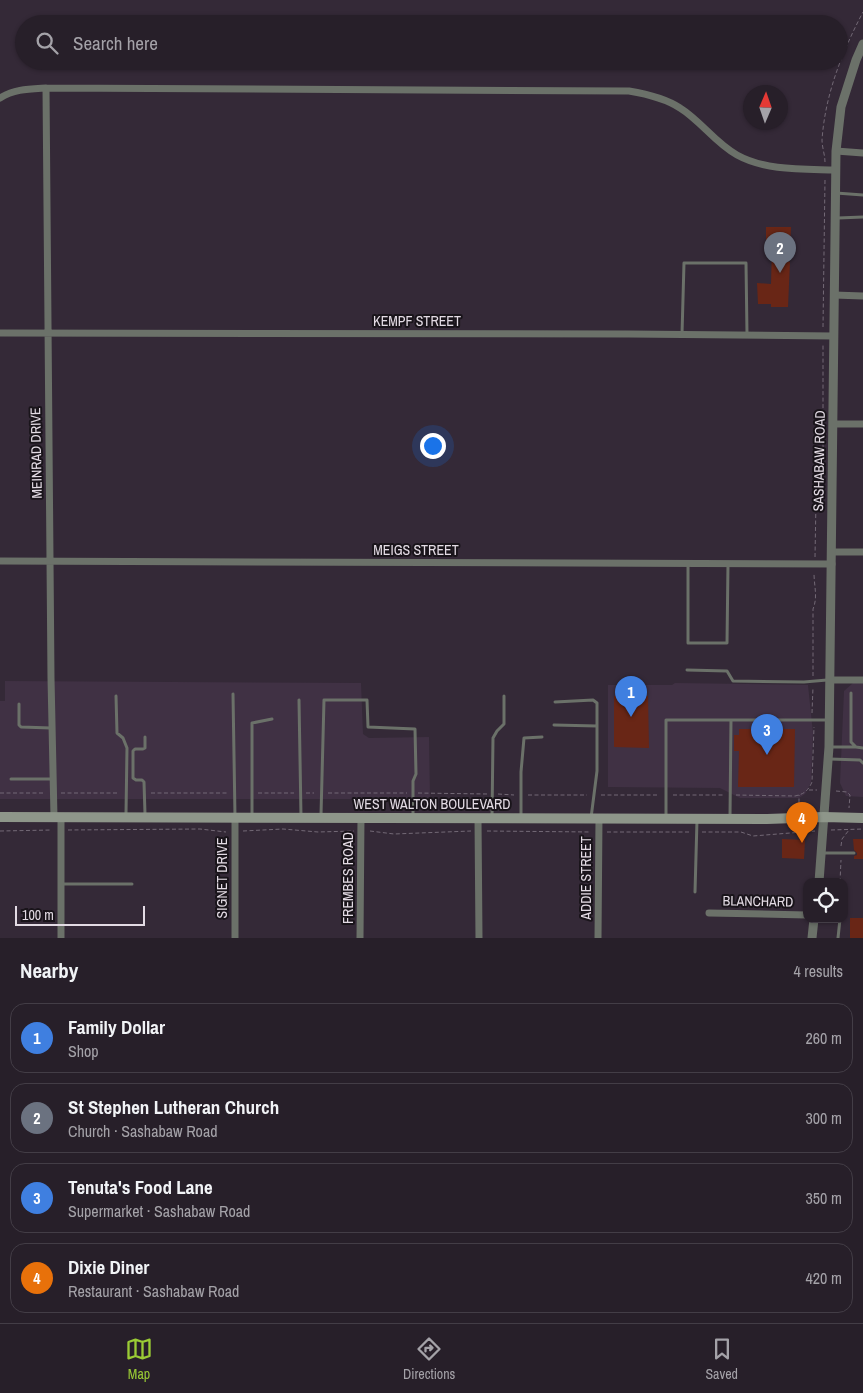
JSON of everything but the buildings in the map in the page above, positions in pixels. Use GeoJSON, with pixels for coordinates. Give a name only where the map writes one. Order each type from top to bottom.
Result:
{"type":"FeatureCollection","features":[{"type":"Feature","properties":{"kind":"main road","name":"WEST WALTON BOULEVARD"},"geometry":{"type":"LineString","coordinates":[[0,817],[863,818]]}},
{"type":"Feature","properties":{"kind":"street","name":"SASHABAW ROAD"},"geometry":{"type":"LineString","coordinates":[[818,878],[830,746],[836,151],[841,107],[863,44]]}},
{"type":"Feature","properties":{"kind":"street"},"geometry":{"type":"LineString","coordinates":[[1,94],[23,89],[46,88],[630,91],[665,100],[682,109],[707,132],[738,156],[777,168],[836,170]]}},
{"type":"Feature","properties":{"kind":"street","name":"MEINRAD DRIVE"},"geometry":{"type":"LineString","coordinates":[[46,88],[53,793],[61,830],[61,938]]}},
{"type":"Feature","properties":{"kind":"street"},"geometry":{"type":"LineString","coordinates":[[836,151],[863,152]]}},
{"type":"Feature","properties":{"kind":"street"},"geometry":{"type":"LineString","coordinates":[[834,296],[863,296]]}},
{"type":"Feature","properties":{"kind":"street","name":"KEMPF STREET"},"geometry":{"type":"LineString","coordinates":[[0,333],[747,334],[834,336]]}},
{"type":"Feature","properties":{"kind":"street"},"geometry":{"type":"LineString","coordinates":[[833,424],[863,424]]}},
{"type":"Feature","properties":{"kind":"street"},"geometry":{"type":"LineString","coordinates":[[832,552],[863,552]]}},
{"type":"Feature","properties":{"kind":"street","name":"MEIGS STREET"},"geometry":{"type":"LineString","coordinates":[[0,561],[832,564]]}},
{"type":"Feature","properties":{"kind":"street"},"geometry":{"type":"LineString","coordinates":[[830,680],[863,680]]}},
{"type":"Feature","properties":{"kind":"street","name":"SIGNET DRIVE"},"geometry":{"type":"LineString","coordinates":[[234,818],[235,938]]}},
{"type":"Feature","properties":{"kind":"street","name":"FREMBES ROAD"},"geometry":{"type":"LineString","coordinates":[[360,938],[361,818]]}},
{"type":"Feature","properties":{"kind":"street"},"geometry":{"type":"LineString","coordinates":[[478,818],[479,938]]}},
{"type":"Feature","properties":{"kind":"street","name":"ADDIE STREET"},"geometry":{"type":"LineString","coordinates":[[595,818],[599,832],[598,938]]}},
{"type":"Feature","properties":{"kind":"street","name":"BLANCHARD"},"geometry":{"type":"LineString","coordinates":[[709,913],[803,915]]}},
{"type":"Feature","properties":{"kind":"street"},"geometry":{"type":"LineString","coordinates":[[812,938],[814,923]]}},
{"type":"Feature","properties":{"kind":"lane"},"geometry":{"type":"LineString","coordinates":[[835,193],[863,195]]}},
{"type":"Feature","properties":{"kind":"lane"},"geometry":{"type":"LineString","coordinates":[[834,219],[863,217]]}},
{"type":"Feature","properties":{"kind":"lane"},"geometry":{"type":"LineString","coordinates":[[682,334],[684,264],[746,263],[747,334]]}},
{"type":"Feature","properties":{"kind":"lane"},"geometry":{"type":"LineString","coordinates":[[688,564],[688,642],[727,643],[728,564]]}},
{"type":"Feature","properties":{"kind":"lane"},"geometry":{"type":"LineString","coordinates":[[687,670],[727,671],[733,681],[830,680]]}},
{"type":"Feature","properties":{"kind":"lane"},"geometry":{"type":"LineString","coordinates":[[851,693],[850,742],[856,748]]}},
{"type":"Feature","properties":{"kind":"lane"},"geometry":{"type":"LineString","coordinates":[[232,694],[234,818]]}},
{"type":"Feature","properties":{"kind":"lane"},"geometry":{"type":"LineString","coordinates":[[116,696],[117,733],[123,738],[127,748],[126,817]]}},
{"type":"Feature","properties":{"kind":"lane"},"geometry":{"type":"LineString","coordinates":[[492,818],[494,738],[496,731],[504,724],[504,696]]}},
{"type":"Feature","properties":{"kind":"lane"},"geometry":{"type":"LineString","coordinates":[[299,700],[301,818]]}},
{"type":"Feature","properties":{"kind":"lane"},"geometry":{"type":"LineString","coordinates":[[321,818],[324,700],[368,700],[368,727],[415,729],[416,774],[413,781],[413,818]]}},
{"type":"Feature","properties":{"kind":"lane"},"geometry":{"type":"LineString","coordinates":[[555,702],[593,700],[597,703],[595,818]]}},
{"type":"Feature","properties":{"kind":"lane"},"geometry":{"type":"LineString","coordinates":[[20,704],[19,725],[21,727],[52,728]]}},
{"type":"Feature","properties":{"kind":"lane"},"geometry":{"type":"LineString","coordinates":[[252,818],[252,723],[272,719]]}},
{"type":"Feature","properties":{"kind":"lane"},"geometry":{"type":"LineString","coordinates":[[666,818],[666,720],[830,720]]}},
{"type":"Feature","properties":{"kind":"lane"},"geometry":{"type":"LineString","coordinates":[[730,720],[730,818]]}},
{"type":"Feature","properties":{"kind":"lane"},"geometry":{"type":"LineString","coordinates":[[554,725],[597,726]]}},
{"type":"Feature","properties":{"kind":"lane"},"geometry":{"type":"LineString","coordinates":[[145,737],[145,748],[133,751],[134,778],[144,782],[145,818]]}},
{"type":"Feature","properties":{"kind":"lane"},"geometry":{"type":"LineString","coordinates":[[521,818],[521,772],[524,738],[542,738]]}},
{"type":"Feature","properties":{"kind":"lane"},"geometry":{"type":"LineString","coordinates":[[830,746],[863,748]]}},
{"type":"Feature","properties":{"kind":"lane"},"geometry":{"type":"LineString","coordinates":[[829,758],[860,760],[863,763]]}},
{"type":"Feature","properties":{"kind":"lane"},"geometry":{"type":"LineString","coordinates":[[11,779],[53,779]]}},
{"type":"Feature","properties":{"kind":"lane"},"geometry":{"type":"LineString","coordinates":[[695,892],[697,818]]}},
{"type":"Feature","properties":{"kind":"lane"},"geometry":{"type":"LineString","coordinates":[[821,853],[854,853]]}},
{"type":"Feature","properties":{"kind":"lane"},"geometry":{"type":"LineString","coordinates":[[61,884],[132,884]]}},
{"type":"Feature","properties":{"kind":"lane"},"geometry":{"type":"LineString","coordinates":[[838,938],[840,923]]}},
{"type":"Feature","properties":{"kind":"path"},"geometry":{"type":"LineString","coordinates":[[848,47],[863,12]]}},
{"type":"Feature","properties":{"kind":"path"},"geometry":{"type":"LineString","coordinates":[[252,793],[795,796],[804,794],[808,790],[812,782],[814,728],[813,609],[817,600],[814,586],[816,500],[822,458],[825,158],[822,143],[825,111],[830,90],[838,70]]}},
{"type":"Feature","properties":{"kind":"path"},"geometry":{"type":"LineString","coordinates":[[808,790],[846,792],[850,795],[848,829]]}},
{"type":"Feature","properties":{"kind":"path"},"geometry":{"type":"LineString","coordinates":[[145,793],[234,792]]}},
{"type":"Feature","properties":{"kind":"path"},"geometry":{"type":"LineString","coordinates":[[0,793],[126,793]]}},
{"type":"Feature","properties":{"kind":"path"},"geometry":{"type":"LineString","coordinates":[[0,831],[200,829],[220,832],[283,828],[318,832],[377,831],[394,834],[478,831],[741,832],[753,836],[809,831]]}},
{"type":"Feature","properties":{"kind":"path"},"geometry":{"type":"LineString","coordinates":[[841,829],[863,829]]}},
{"type":"Feature","properties":{"kind":"shaded area"},"geometry":{"type":"Polygon","coordinates":[[[5,681],[361,683],[363,734],[369,738],[429,737],[430,799],[0,799],[0,701],[5,701],[5,681]]]}},
{"type":"Feature","properties":{"kind":"shaded area"},"geometry":{"type":"Polygon","coordinates":[[[675,683],[808,685],[813,733],[811,782],[805,794],[799,798],[740,798],[720,788],[608,787],[608,685],[672,685],[675,683]]]}},
{"type":"Feature","properties":{"kind":"shaded area"},"geometry":{"type":"Polygon","coordinates":[[[853,683],[863,683],[863,797],[846,796],[840,783],[844,691],[853,683]]]}},
{"type":"Feature","properties":{"kind":"place","name":"St Stephen Lutheran Church"},"geometry":{"type":"Point","coordinates":[780,273]}},
{"type":"Feature","properties":{"kind":"place","name":"Family Dollar"},"geometry":{"type":"Point","coordinates":[631,717]}},
{"type":"Feature","properties":{"kind":"place","name":"Tenuta's Food Lane"},"geometry":{"type":"Point","coordinates":[767,755]}},
{"type":"Feature","properties":{"kind":"place","name":"Dixie Diner"},"geometry":{"type":"Point","coordinates":[802,843]}}]}
